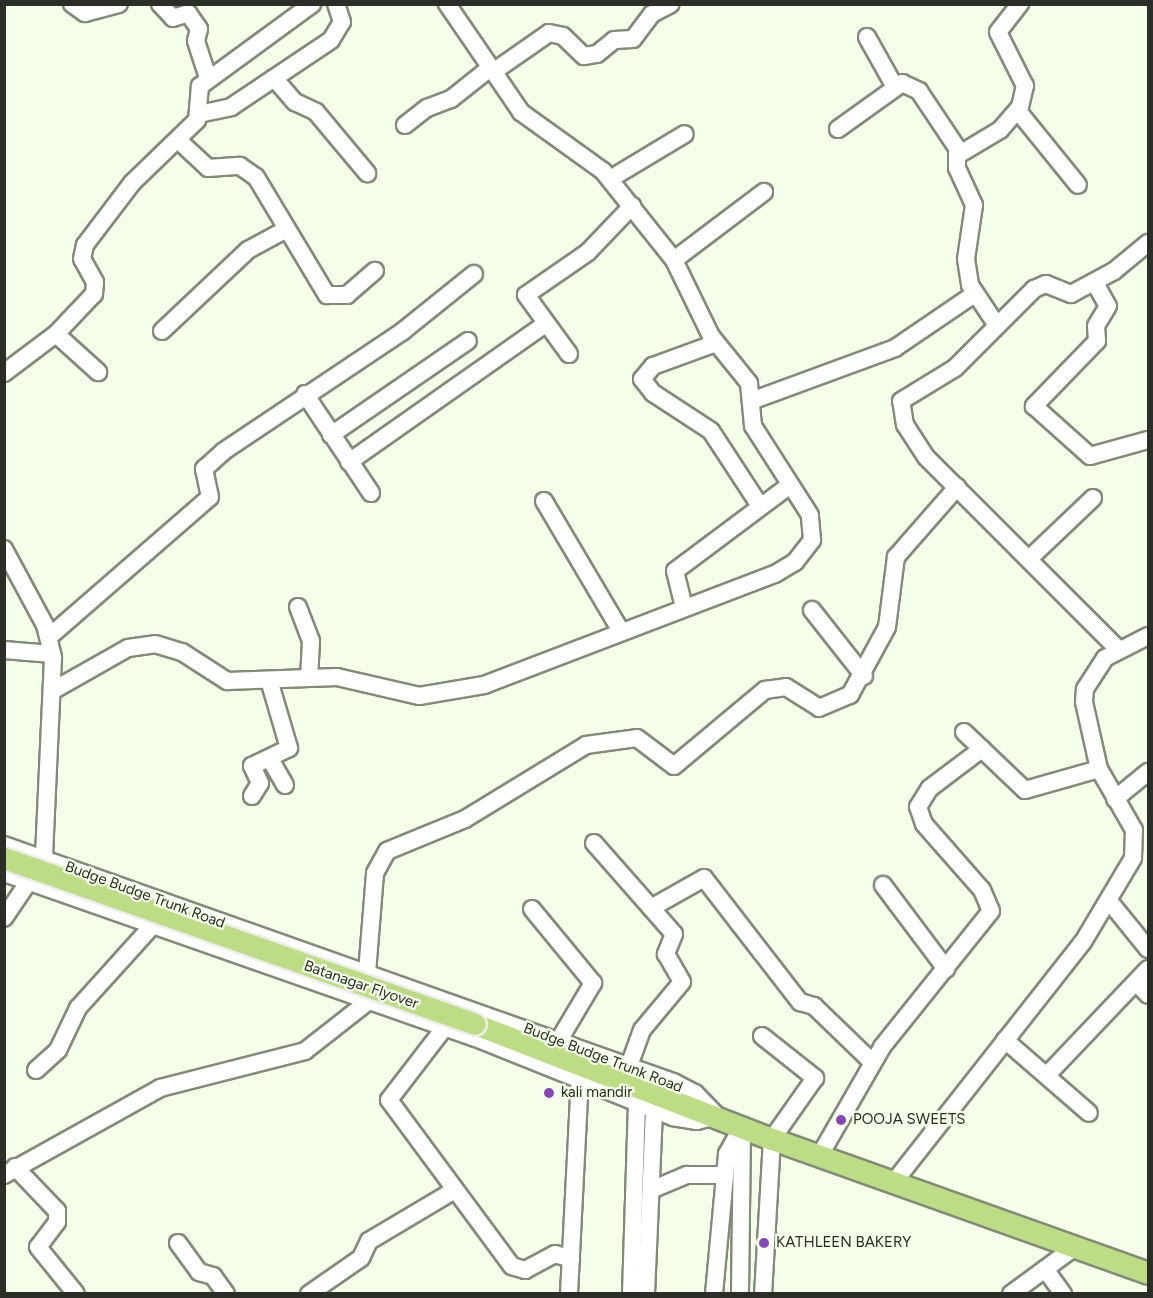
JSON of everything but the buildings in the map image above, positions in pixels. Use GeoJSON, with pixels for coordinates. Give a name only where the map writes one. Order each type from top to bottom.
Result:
{"type":"FeatureCollection","features":[{"type":"Feature","properties":{"kind":"main road","name":"Batanagar Flyover"},"geometry":{"type":"LineString","coordinates":[[4,858],[475,1024],[742,1127]]}},
{"type":"Feature","properties":{"kind":"main road"},"geometry":{"type":"LineString","coordinates":[[742,1127],[1149,1273]]}},
{"type":"Feature","properties":{"kind":"street"},"geometry":{"type":"LineString","coordinates":[[72,4],[85,13],[119,4]]}},
{"type":"Feature","properties":{"kind":"street"},"geometry":{"type":"LineString","coordinates":[[160,4],[173,18],[188,13],[200,29],[196,41],[208,78]]}},
{"type":"Feature","properties":{"kind":"street"},"geometry":{"type":"LineString","coordinates":[[4,373],[56,334],[94,294],[95,282],[82,254],[95,228],[178,140],[199,114],[198,90],[208,78],[312,4]]}},
{"type":"Feature","properties":{"kind":"street"},"geometry":{"type":"LineString","coordinates":[[199,114],[220,112],[338,33],[342,22],[336,4]]}},
{"type":"Feature","properties":{"kind":"street"},"geometry":{"type":"LineString","coordinates":[[52,691],[128,648],[155,644],[182,652],[222,680],[309,678],[359,680],[418,696],[498,681],[621,631],[775,574],[805,551],[814,529],[753,426],[749,383],[716,343],[674,260],[610,179],[528,118],[447,4]]}},
{"type":"Feature","properties":{"kind":"street"},"geometry":{"type":"LineString","coordinates":[[405,125],[427,108],[451,99],[549,33],[563,36],[584,56],[597,54],[614,40],[633,39],[652,14],[671,4]]}},
{"type":"Feature","properties":{"kind":"street"},"geometry":{"type":"LineString","coordinates":[[958,155],[1000,130],[1018,111],[1025,86],[998,32],[1020,4]]}},
{"type":"Feature","properties":{"kind":"street"},"geometry":{"type":"LineString","coordinates":[[867,37],[895,87]]}},
{"type":"Feature","properties":{"kind":"street"},"geometry":{"type":"LineString","coordinates":[[274,78],[295,102],[316,112],[366,173]]}},
{"type":"Feature","properties":{"kind":"street"},"geometry":{"type":"LineString","coordinates":[[838,129],[895,87],[907,82],[919,91],[958,155],[957,168],[974,205],[966,259],[984,310],[955,368],[901,401],[914,441],[957,487],[1030,558],[1074,611],[1117,648]]}},
{"type":"Feature","properties":{"kind":"street"},"geometry":{"type":"LineString","coordinates":[[1018,111],[1078,185]]}},
{"type":"Feature","properties":{"kind":"street"},"geometry":{"type":"LineString","coordinates":[[610,179],[685,134]]}},
{"type":"Feature","properties":{"kind":"street"},"geometry":{"type":"LineString","coordinates":[[178,140],[208,168],[248,169],[318,284],[333,298],[347,295],[375,271]]}},
{"type":"Feature","properties":{"kind":"street"},"geometry":{"type":"LineString","coordinates":[[674,260],[764,192]]}},
{"type":"Feature","properties":{"kind":"street"},"geometry":{"type":"LineString","coordinates":[[569,354],[526,295],[588,252],[632,206]]}},
{"type":"Feature","properties":{"kind":"street"},"geometry":{"type":"LineString","coordinates":[[162,331],[248,250],[285,230]]}},
{"type":"Feature","properties":{"kind":"street"},"geometry":{"type":"LineString","coordinates":[[751,401],[895,348],[1041,285],[1071,294],[1095,283],[1149,243]]}},
{"type":"Feature","properties":{"kind":"street"},"geometry":{"type":"LineString","coordinates":[[4,650],[50,645],[210,497],[206,466],[305,394],[403,331],[474,274]]}},
{"type":"Feature","properties":{"kind":"street"},"geometry":{"type":"LineString","coordinates":[[1095,283],[1108,306],[1096,326],[1097,341],[1034,406],[1090,456],[1149,440]]}},
{"type":"Feature","properties":{"kind":"street"},"geometry":{"type":"LineString","coordinates":[[350,462],[545,324]]}},
{"type":"Feature","properties":{"kind":"street"},"geometry":{"type":"LineString","coordinates":[[56,334],[98,372]]}},
{"type":"Feature","properties":{"kind":"street"},"geometry":{"type":"LineString","coordinates":[[331,435],[468,341]]}},
{"type":"Feature","properties":{"kind":"street"},"geometry":{"type":"LineString","coordinates":[[716,343],[653,366],[642,379],[653,393],[711,431],[760,506]]}},
{"type":"Feature","properties":{"kind":"street"},"geometry":{"type":"LineString","coordinates":[[305,394],[371,493]]}},
{"type":"Feature","properties":{"kind":"street"},"geometry":{"type":"LineString","coordinates":[[684,607],[675,571],[789,485]]}},
{"type":"Feature","properties":{"kind":"street"},"geometry":{"type":"LineString","coordinates":[[364,972],[375,873],[387,851],[465,819],[586,745],[637,738],[674,766],[765,690],[786,687],[826,709],[850,695],[864,676],[886,627],[896,557],[957,487]]}},
{"type":"Feature","properties":{"kind":"street"},"geometry":{"type":"LineString","coordinates":[[1030,558],[1093,498]]}},
{"type":"Feature","properties":{"kind":"street"},"geometry":{"type":"LineString","coordinates":[[544,501],[621,631]]}},
{"type":"Feature","properties":{"kind":"street"},"geometry":{"type":"LineString","coordinates":[[4,549],[50,645],[52,691],[44,859],[31,882],[4,918]]}},
{"type":"Feature","properties":{"kind":"street"},"geometry":{"type":"LineString","coordinates":[[812,610],[864,676]]}},
{"type":"Feature","properties":{"kind":"street"},"geometry":{"type":"LineString","coordinates":[[307,614],[309,678]]}},
{"type":"Feature","properties":{"kind":"street"},"geometry":{"type":"LineString","coordinates":[[894,1182],[958,1108],[1005,1040],[1108,902],[1137,842],[1099,769],[1086,721],[1085,689],[1117,648],[1149,636]]}},
{"type":"Feature","properties":{"kind":"street"},"geometry":{"type":"LineString","coordinates":[[252,796],[260,783],[252,766],[289,748],[269,680]]}},
{"type":"Feature","properties":{"kind":"street"},"geometry":{"type":"LineString","coordinates":[[964,732],[1025,790],[1099,769]]}},
{"type":"Feature","properties":{"kind":"street"},"geometry":{"type":"LineString","coordinates":[[820,1155],[872,1062],[986,921],[990,902],[924,824],[918,807],[930,788],[982,749]]}},
{"type":"Feature","properties":{"kind":"street"},"geometry":{"type":"LineString","coordinates":[[270,759],[285,785]]}},
{"type":"Feature","properties":{"kind":"street"},"geometry":{"type":"LineString","coordinates":[[1115,799],[1149,772]]}},
{"type":"Feature","properties":{"kind":"street"},"geometry":{"type":"LineString","coordinates":[[594,843],[674,934],[666,954],[682,982],[642,1030],[628,1065]]}},
{"type":"Feature","properties":{"kind":"street","name":"Budge Budge Trunk Road"},"geometry":{"type":"LineString","coordinates":[[4,845],[628,1065],[695,1093],[717,1116]]}},
{"type":"Feature","properties":{"kind":"street","name":"Budge Budge Trunk Road"},"geometry":{"type":"LineString","coordinates":[[4,873],[316,984],[446,1027],[686,1120],[717,1116]]}},
{"type":"Feature","properties":{"kind":"street"},"geometry":{"type":"LineString","coordinates":[[651,908],[704,878],[800,1002],[814,1006],[872,1062]]}},
{"type":"Feature","properties":{"kind":"street"},"geometry":{"type":"LineString","coordinates":[[883,885],[946,969]]}},
{"type":"Feature","properties":{"kind":"street"},"geometry":{"type":"LineString","coordinates":[[1108,902],[1149,949]]}},
{"type":"Feature","properties":{"kind":"street"},"geometry":{"type":"LineString","coordinates":[[532,909],[593,983],[559,1040]]}},
{"type":"Feature","properties":{"kind":"street"},"geometry":{"type":"LineString","coordinates":[[36,1070],[58,1050],[78,1008],[153,925]]}},
{"type":"Feature","properties":{"kind":"street"},"geometry":{"type":"LineString","coordinates":[[1048,1074],[1143,989],[1149,969]]}},
{"type":"Feature","properties":{"kind":"street"},"geometry":{"type":"LineString","coordinates":[[76,1293],[38,1247],[57,1222],[57,1212],[10,1171],[160,1088],[305,1051],[363,998]]}},
{"type":"Feature","properties":{"kind":"street"},"geometry":{"type":"LineString","coordinates":[[446,1027],[389,1100],[517,1270],[555,1254],[571,1259]]}},
{"type":"Feature","properties":{"kind":"street"},"geometry":{"type":"LineString","coordinates":[[762,1036],[815,1078],[772,1139],[763,1293]]}},
{"type":"Feature","properties":{"kind":"street"},"geometry":{"type":"LineString","coordinates":[[1005,1040],[1048,1074],[1089,1113]]}},
{"type":"Feature","properties":{"kind":"street"},"geometry":{"type":"LineString","coordinates":[[569,1293],[580,1078]]}},
{"type":"Feature","properties":{"kind":"street"},"geometry":{"type":"LineString","coordinates":[[631,1293],[638,1101]]}},
{"type":"Feature","properties":{"kind":"street"},"geometry":{"type":"LineString","coordinates":[[646,1293],[654,1108]]}},
{"type":"Feature","properties":{"kind":"street"},"geometry":{"type":"LineString","coordinates":[[714,1293],[724,1175],[742,1127]]}},
{"type":"Feature","properties":{"kind":"street"},"geometry":{"type":"LineString","coordinates":[[740,1293],[742,1127]]}},
{"type":"Feature","properties":{"kind":"street"},"geometry":{"type":"LineString","coordinates":[[651,1190],[687,1174],[724,1175]]}},
{"type":"Feature","properties":{"kind":"street"},"geometry":{"type":"LineString","coordinates":[[309,1293],[361,1258],[369,1241],[455,1190]]}},
{"type":"Feature","properties":{"kind":"street"},"geometry":{"type":"LineString","coordinates":[[178,1243],[199,1272],[213,1276],[226,1293]]}},
{"type":"Feature","properties":{"kind":"street"},"geometry":{"type":"LineString","coordinates":[[1011,1293],[1075,1248]]}},
{"type":"Feature","properties":{"kind":"street"},"geometry":{"type":"LineString","coordinates":[[1045,1269],[1063,1293]]}},
{"type":"Feature","properties":{"kind":"place","name":"kali mandir"},"geometry":{"type":"Point","coordinates":[549,1093]}},
{"type":"Feature","properties":{"kind":"place","name":"POOJA SWEETS"},"geometry":{"type":"Point","coordinates":[841,1120]}},
{"type":"Feature","properties":{"kind":"place","name":"KATHLEEN BAKERY"},"geometry":{"type":"Point","coordinates":[764,1243]}}]}
